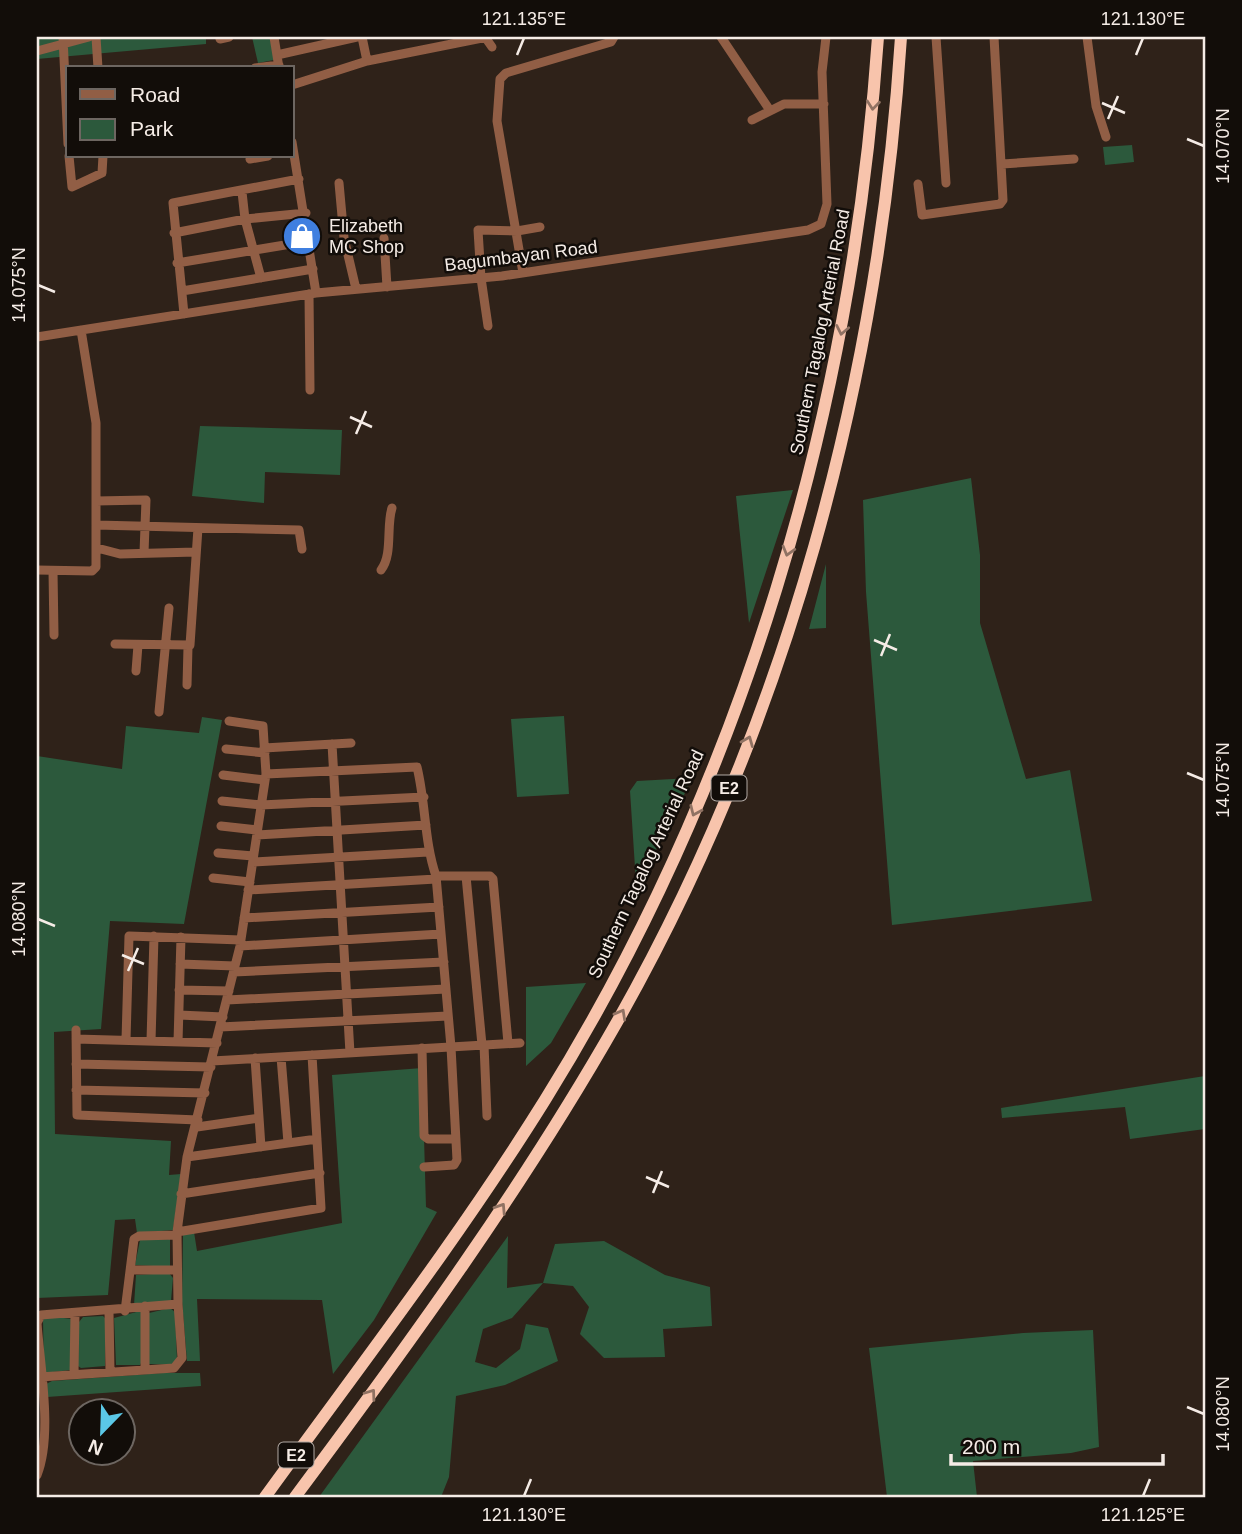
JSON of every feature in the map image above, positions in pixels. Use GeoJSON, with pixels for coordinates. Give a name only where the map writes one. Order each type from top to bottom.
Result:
{"type":"FeatureCollection","features":[{"type":"Feature","properties":{"kind":"highway","name":"Southern Tagalog Arterial Road"},"geometry":{"type":"LineString","coordinates":[[265,1497],[413,1296],[545,1099],[643,920],[696,808],[746,681],[779,584],[830,395],[864,196],[878,37]]}},
{"type":"Feature","properties":{"kind":"highway","name":"E2"},"geometry":{"type":"LineString","coordinates":[[295,1497],[431,1311],[566,1106],[661,939],[722,805],[766,694],[800,596],[847,418],[873,295],[887,202],[901,37]]}},
{"type":"Feature","properties":{"kind":"highway"},"geometry":{"type":"LineString","coordinates":[[258,1497],[327,1412]]}},
{"type":"Feature","properties":{"kind":"highway"},"geometry":{"type":"LineString","coordinates":[[302,1497],[331,1449]]}},
{"type":"Feature","properties":{"kind":"street"},"geometry":{"type":"LineString","coordinates":[[37,51],[63,40],[89,37]]}},
{"type":"Feature","properties":{"kind":"street"},"geometry":{"type":"LineString","coordinates":[[96,37],[98,66]]}},
{"type":"Feature","properties":{"kind":"street"},"geometry":{"type":"LineString","coordinates":[[274,37],[278,63],[360,37],[367,61]]}},
{"type":"Feature","properties":{"kind":"street"},"geometry":{"type":"LineString","coordinates":[[294,84],[367,61],[486,37],[492,47]]}},
{"type":"Feature","properties":{"kind":"street"},"geometry":{"type":"LineString","coordinates":[[523,273],[497,121],[500,79],[506,73],[611,42],[614,37]]}},
{"type":"Feature","properties":{"kind":"street"},"geometry":{"type":"LineString","coordinates":[[721,37],[769,109]]}},
{"type":"Feature","properties":{"kind":"street","name":"Bagumbayan Road"},"geometry":{"type":"LineString","coordinates":[[37,337],[313,293],[523,273],[808,230],[821,223],[827,204],[822,72],[826,37]]}},
{"type":"Feature","properties":{"kind":"street"},"geometry":{"type":"LineString","coordinates":[[936,37],[946,183]]}},
{"type":"Feature","properties":{"kind":"street"},"geometry":{"type":"LineString","coordinates":[[918,184],[922,215],[1000,204],[1004,194],[994,37]]}},
{"type":"Feature","properties":{"kind":"street"},"geometry":{"type":"LineString","coordinates":[[1087,37],[1096,106],[1106,137]]}},
{"type":"Feature","properties":{"kind":"street"},"geometry":{"type":"LineString","coordinates":[[63,40],[66,102]]}},
{"type":"Feature","properties":{"kind":"street"},"geometry":{"type":"LineString","coordinates":[[752,120],[769,109],[784,104],[824,104]]}},
{"type":"Feature","properties":{"kind":"street"},"geometry":{"type":"LineString","coordinates":[[294,153],[306,213],[313,269],[310,390]]}},
{"type":"Feature","properties":{"kind":"street"},"geometry":{"type":"LineString","coordinates":[[69,158],[72,187],[103,173],[103,158]]}},
{"type":"Feature","properties":{"kind":"street"},"geometry":{"type":"LineString","coordinates":[[250,159],[256,158]]}},
{"type":"Feature","properties":{"kind":"street"},"geometry":{"type":"LineString","coordinates":[[1002,164],[1074,159]]}},
{"type":"Feature","properties":{"kind":"street"},"geometry":{"type":"LineString","coordinates":[[184,314],[173,203],[242,192],[299,179]]}},
{"type":"Feature","properties":{"kind":"street"},"geometry":{"type":"LineString","coordinates":[[339,183],[344,238],[356,289]]}},
{"type":"Feature","properties":{"kind":"street"},"geometry":{"type":"LineString","coordinates":[[242,192],[245,219],[261,278]]}},
{"type":"Feature","properties":{"kind":"street"},"geometry":{"type":"LineString","coordinates":[[174,233],[245,219],[306,213]]}},
{"type":"Feature","properties":{"kind":"street"},"geometry":{"type":"LineString","coordinates":[[488,326],[478,230],[517,231],[540,227]]}},
{"type":"Feature","properties":{"kind":"street"},"geometry":{"type":"LineString","coordinates":[[384,237],[387,287]]}},
{"type":"Feature","properties":{"kind":"street"},"geometry":{"type":"LineString","coordinates":[[177,263],[309,241]]}},
{"type":"Feature","properties":{"kind":"street"},"geometry":{"type":"LineString","coordinates":[[182,291],[313,269]]}},
{"type":"Feature","properties":{"kind":"street"},"geometry":{"type":"LineString","coordinates":[[37,570],[92,571],[96,567],[96,423],[81,330]]}},
{"type":"Feature","properties":{"kind":"street"},"geometry":{"type":"LineString","coordinates":[[96,502],[146,500],[144,553]]}},
{"type":"Feature","properties":{"kind":"street"},"geometry":{"type":"LineString","coordinates":[[381,570],[387,563],[388,520],[392,508]]}},
{"type":"Feature","properties":{"kind":"street"},"geometry":{"type":"LineString","coordinates":[[96,525],[299,530],[302,548]]}},
{"type":"Feature","properties":{"kind":"street"},"geometry":{"type":"LineString","coordinates":[[187,685],[198,528]]}},
{"type":"Feature","properties":{"kind":"street"},"geometry":{"type":"LineString","coordinates":[[97,548],[120,554],[196,552]]}},
{"type":"Feature","properties":{"kind":"street"},"geometry":{"type":"LineString","coordinates":[[53,571],[54,635]]}},
{"type":"Feature","properties":{"kind":"street"},"geometry":{"type":"LineString","coordinates":[[159,712],[163,646],[169,608]]}},
{"type":"Feature","properties":{"kind":"street"},"geometry":{"type":"LineString","coordinates":[[115,643],[188,647]]}},
{"type":"Feature","properties":{"kind":"street"},"geometry":{"type":"LineString","coordinates":[[136,671],[138,645]]}},
{"type":"Feature","properties":{"kind":"street"},"geometry":{"type":"LineString","coordinates":[[40,1377],[174,1368],[180,1364],[182,1358],[177,1270],[181,1194],[187,1157],[198,1123],[240,943],[266,777],[263,726],[229,721]]}},
{"type":"Feature","properties":{"kind":"street"},"geometry":{"type":"LineString","coordinates":[[226,748],[264,750],[351,743]]}},
{"type":"Feature","properties":{"kind":"street"},"geometry":{"type":"LineString","coordinates":[[332,744],[350,1053]]}},
{"type":"Feature","properties":{"kind":"street"},"geometry":{"type":"LineString","coordinates":[[223,775],[266,777],[417,767],[424,797],[428,852],[436,878],[449,1016],[456,1139],[454,1165],[424,1167]]}},
{"type":"Feature","properties":{"kind":"street"},"geometry":{"type":"LineString","coordinates":[[222,801],[261,805],[424,797]]}},
{"type":"Feature","properties":{"kind":"street"},"geometry":{"type":"LineString","coordinates":[[221,826],[257,832],[426,825]]}},
{"type":"Feature","properties":{"kind":"street"},"geometry":{"type":"LineString","coordinates":[[218,853],[253,859],[428,852]]}},
{"type":"Feature","properties":{"kind":"street"},"geometry":{"type":"LineString","coordinates":[[466,876],[483,1045],[487,1116]]}},
{"type":"Feature","properties":{"kind":"street"},"geometry":{"type":"LineString","coordinates":[[213,878],[249,886],[340,885],[490,876],[493,879],[508,1043]]}},
{"type":"Feature","properties":{"kind":"street"},"geometry":{"type":"LineString","coordinates":[[244,918],[439,907]]}},
{"type":"Feature","properties":{"kind":"street"},"geometry":{"type":"LineString","coordinates":[[126,1040],[128,938],[132,934],[240,943],[441,934]]}},
{"type":"Feature","properties":{"kind":"street"},"geometry":{"type":"LineString","coordinates":[[151,1041],[154,936]]}},
{"type":"Feature","properties":{"kind":"street"},"geometry":{"type":"LineString","coordinates":[[178,1041],[181,937]]}},
{"type":"Feature","properties":{"kind":"street"},"geometry":{"type":"LineString","coordinates":[[180,964],[234,969],[444,962]]}},
{"type":"Feature","properties":{"kind":"street"},"geometry":{"type":"LineString","coordinates":[[179,990],[228,995],[346,994],[446,989]]}},
{"type":"Feature","properties":{"kind":"street"},"geometry":{"type":"LineString","coordinates":[[178,1015],[223,1017]]}},
{"type":"Feature","properties":{"kind":"street"},"geometry":{"type":"LineString","coordinates":[[220,1027],[449,1016]]}},
{"type":"Feature","properties":{"kind":"street"},"geometry":{"type":"LineString","coordinates":[[217,1042],[126,1040],[76,1034],[76,1113],[79,1116],[198,1123],[259,1118]]}},
{"type":"Feature","properties":{"kind":"street"},"geometry":{"type":"LineString","coordinates":[[76,1064],[212,1064],[255,1058],[520,1042]]}},
{"type":"Feature","properties":{"kind":"street"},"geometry":{"type":"LineString","coordinates":[[422,1048],[424,1136],[428,1139],[456,1139]]}},
{"type":"Feature","properties":{"kind":"street"},"geometry":{"type":"LineString","coordinates":[[125,1311],[135,1237],[177,1233],[318,1210],[323,1204],[312,1055]]}},
{"type":"Feature","properties":{"kind":"street"},"geometry":{"type":"LineString","coordinates":[[281,1057],[288,1143]]}},
{"type":"Feature","properties":{"kind":"street"},"geometry":{"type":"LineString","coordinates":[[255,1058],[261,1147]]}},
{"type":"Feature","properties":{"kind":"street"},"geometry":{"type":"LineString","coordinates":[[76,1090],[205,1093]]}},
{"type":"Feature","properties":{"kind":"street"},"geometry":{"type":"LineString","coordinates":[[187,1157],[317,1139]]}},
{"type":"Feature","properties":{"kind":"street"},"geometry":{"type":"LineString","coordinates":[[181,1194],[320,1173]]}},
{"type":"Feature","properties":{"kind":"street"},"geometry":{"type":"LineString","coordinates":[[131,1270],[177,1270]]}},
{"type":"Feature","properties":{"kind":"street"},"geometry":{"type":"LineString","coordinates":[[37,1475],[43,1417],[38,1319],[49,1313],[125,1311],[145,1306],[178,1304]]}},
{"type":"Feature","properties":{"kind":"street"},"geometry":{"type":"LineString","coordinates":[[145,1306],[145,1369]]}},
{"type":"Feature","properties":{"kind":"street"},"geometry":{"type":"LineString","coordinates":[[109,1312],[110,1371]]}},
{"type":"Feature","properties":{"kind":"street"},"geometry":{"type":"LineString","coordinates":[[74,1374],[75,1313]]}},
{"type":"Feature","properties":{"kind":"green space"},"geometry":{"type":"Polygon","coordinates":[[[37,37],[206,37],[206,44],[37,59],[37,37]]]}},
{"type":"Feature","properties":{"kind":"green space"},"geometry":{"type":"Polygon","coordinates":[[[252,37],[270,37],[274,60],[258,63],[252,37]]]}},
{"type":"Feature","properties":{"kind":"green space"},"geometry":{"type":"Polygon","coordinates":[[[1132,145],[1134,162],[1105,165],[1103,147],[1132,145]]]}},
{"type":"Feature","properties":{"kind":"green space"},"geometry":{"type":"Polygon","coordinates":[[[200,426],[342,430],[340,475],[265,472],[264,503],[192,496],[200,426]]]}},
{"type":"Feature","properties":{"kind":"green space"},"geometry":{"type":"Polygon","coordinates":[[[971,478],[980,555],[980,623],[1026,779],[1070,770],[1092,901],[892,925],[866,592],[863,500],[971,478]]]}},
{"type":"Feature","properties":{"kind":"green space"},"geometry":{"type":"Polygon","coordinates":[[[793,490],[749,623],[736,496],[793,490]]]}},
{"type":"Feature","properties":{"kind":"green space"},"geometry":{"type":"Polygon","coordinates":[[[826,564],[826,628],[809,629],[826,564]]]}},
{"type":"Feature","properties":{"kind":"green space"},"geometry":{"type":"Polygon","coordinates":[[[564,716],[569,794],[517,797],[511,719],[564,716]]]}},
{"type":"Feature","properties":{"kind":"green space"},"geometry":{"type":"Polygon","coordinates":[[[202,717],[222,720],[184,924],[110,921],[101,1029],[54,1032],[55,1134],[171,1141],[169,1175],[181,1174],[173,1230],[137,1233],[135,1219],[115,1220],[108,1295],[37,1298],[37,756],[122,769],[126,726],[199,733],[202,717]]]}},
{"type":"Feature","properties":{"kind":"green space"},"geometry":{"type":"Polygon","coordinates":[[[691,778],[673,822],[636,883],[630,791],[637,781],[691,778]]]}},
{"type":"Feature","properties":{"kind":"green space"},"geometry":{"type":"Polygon","coordinates":[[[586,983],[551,1043],[526,1066],[526,987],[586,983]]]}},
{"type":"Feature","properties":{"kind":"green space"},"geometry":{"type":"Polygon","coordinates":[[[422,1068],[426,1207],[437,1212],[374,1320],[333,1374],[322,1300],[197,1299],[200,1361],[187,1361],[182,1301],[183,1235],[194,1232],[197,1251],[342,1223],[332,1075],[422,1068]]]}},
{"type":"Feature","properties":{"kind":"green space"},"geometry":{"type":"Polygon","coordinates":[[[1205,1076],[1205,1129],[1130,1139],[1125,1107],[1002,1118],[1001,1108],[1205,1076]]]}},
{"type":"Feature","properties":{"kind":"green space"},"geometry":{"type":"Polygon","coordinates":[[[508,1236],[507,1288],[543,1283],[512,1318],[483,1329],[475,1362],[496,1368],[520,1349],[526,1324],[548,1328],[558,1361],[505,1385],[456,1396],[449,1477],[441,1497],[319,1497],[508,1236]]]}},
{"type":"Feature","properties":{"kind":"green space"},"geometry":{"type":"Polygon","coordinates":[[[170,1239],[170,1267],[135,1265],[140,1240],[170,1239]]]}},
{"type":"Feature","properties":{"kind":"green space"},"geometry":{"type":"Polygon","coordinates":[[[604,1241],[665,1275],[710,1287],[712,1326],[663,1329],[665,1357],[604,1358],[580,1334],[589,1307],[573,1286],[543,1283],[555,1244],[604,1241]]]}},
{"type":"Feature","properties":{"kind":"green space"},"geometry":{"type":"Polygon","coordinates":[[[169,1273],[173,1278],[171,1301],[134,1305],[136,1275],[169,1273]]]}},
{"type":"Feature","properties":{"kind":"green space"},"geometry":{"type":"Polygon","coordinates":[[[170,1308],[175,1312],[177,1360],[173,1365],[149,1364],[149,1313],[170,1308]]]}},
{"type":"Feature","properties":{"kind":"green space"},"geometry":{"type":"Polygon","coordinates":[[[143,1312],[142,1361],[140,1365],[116,1365],[114,1318],[143,1312]]]}},
{"type":"Feature","properties":{"kind":"green space"},"geometry":{"type":"Polygon","coordinates":[[[47,1316],[72,1319],[71,1370],[44,1373],[43,1320],[47,1316]]]}},
{"type":"Feature","properties":{"kind":"green space"},"geometry":{"type":"Polygon","coordinates":[[[103,1316],[106,1319],[105,1366],[81,1368],[78,1366],[79,1322],[83,1317],[103,1316]]]}},
{"type":"Feature","properties":{"kind":"green space"},"geometry":{"type":"Polygon","coordinates":[[[1093,1330],[1099,1447],[1071,1453],[973,1461],[977,1497],[887,1497],[869,1348],[1023,1333],[1093,1330]]]}},
{"type":"Feature","properties":{"kind":"green space"},"geometry":{"type":"Polygon","coordinates":[[[200,1373],[201,1386],[47,1397],[46,1384],[52,1381],[200,1373]]]}},
{"type":"Feature","properties":{"kind":"place","name":"Elizabeth MC Shop"},"geometry":{"type":"Point","coordinates":[302,236]}}]}
